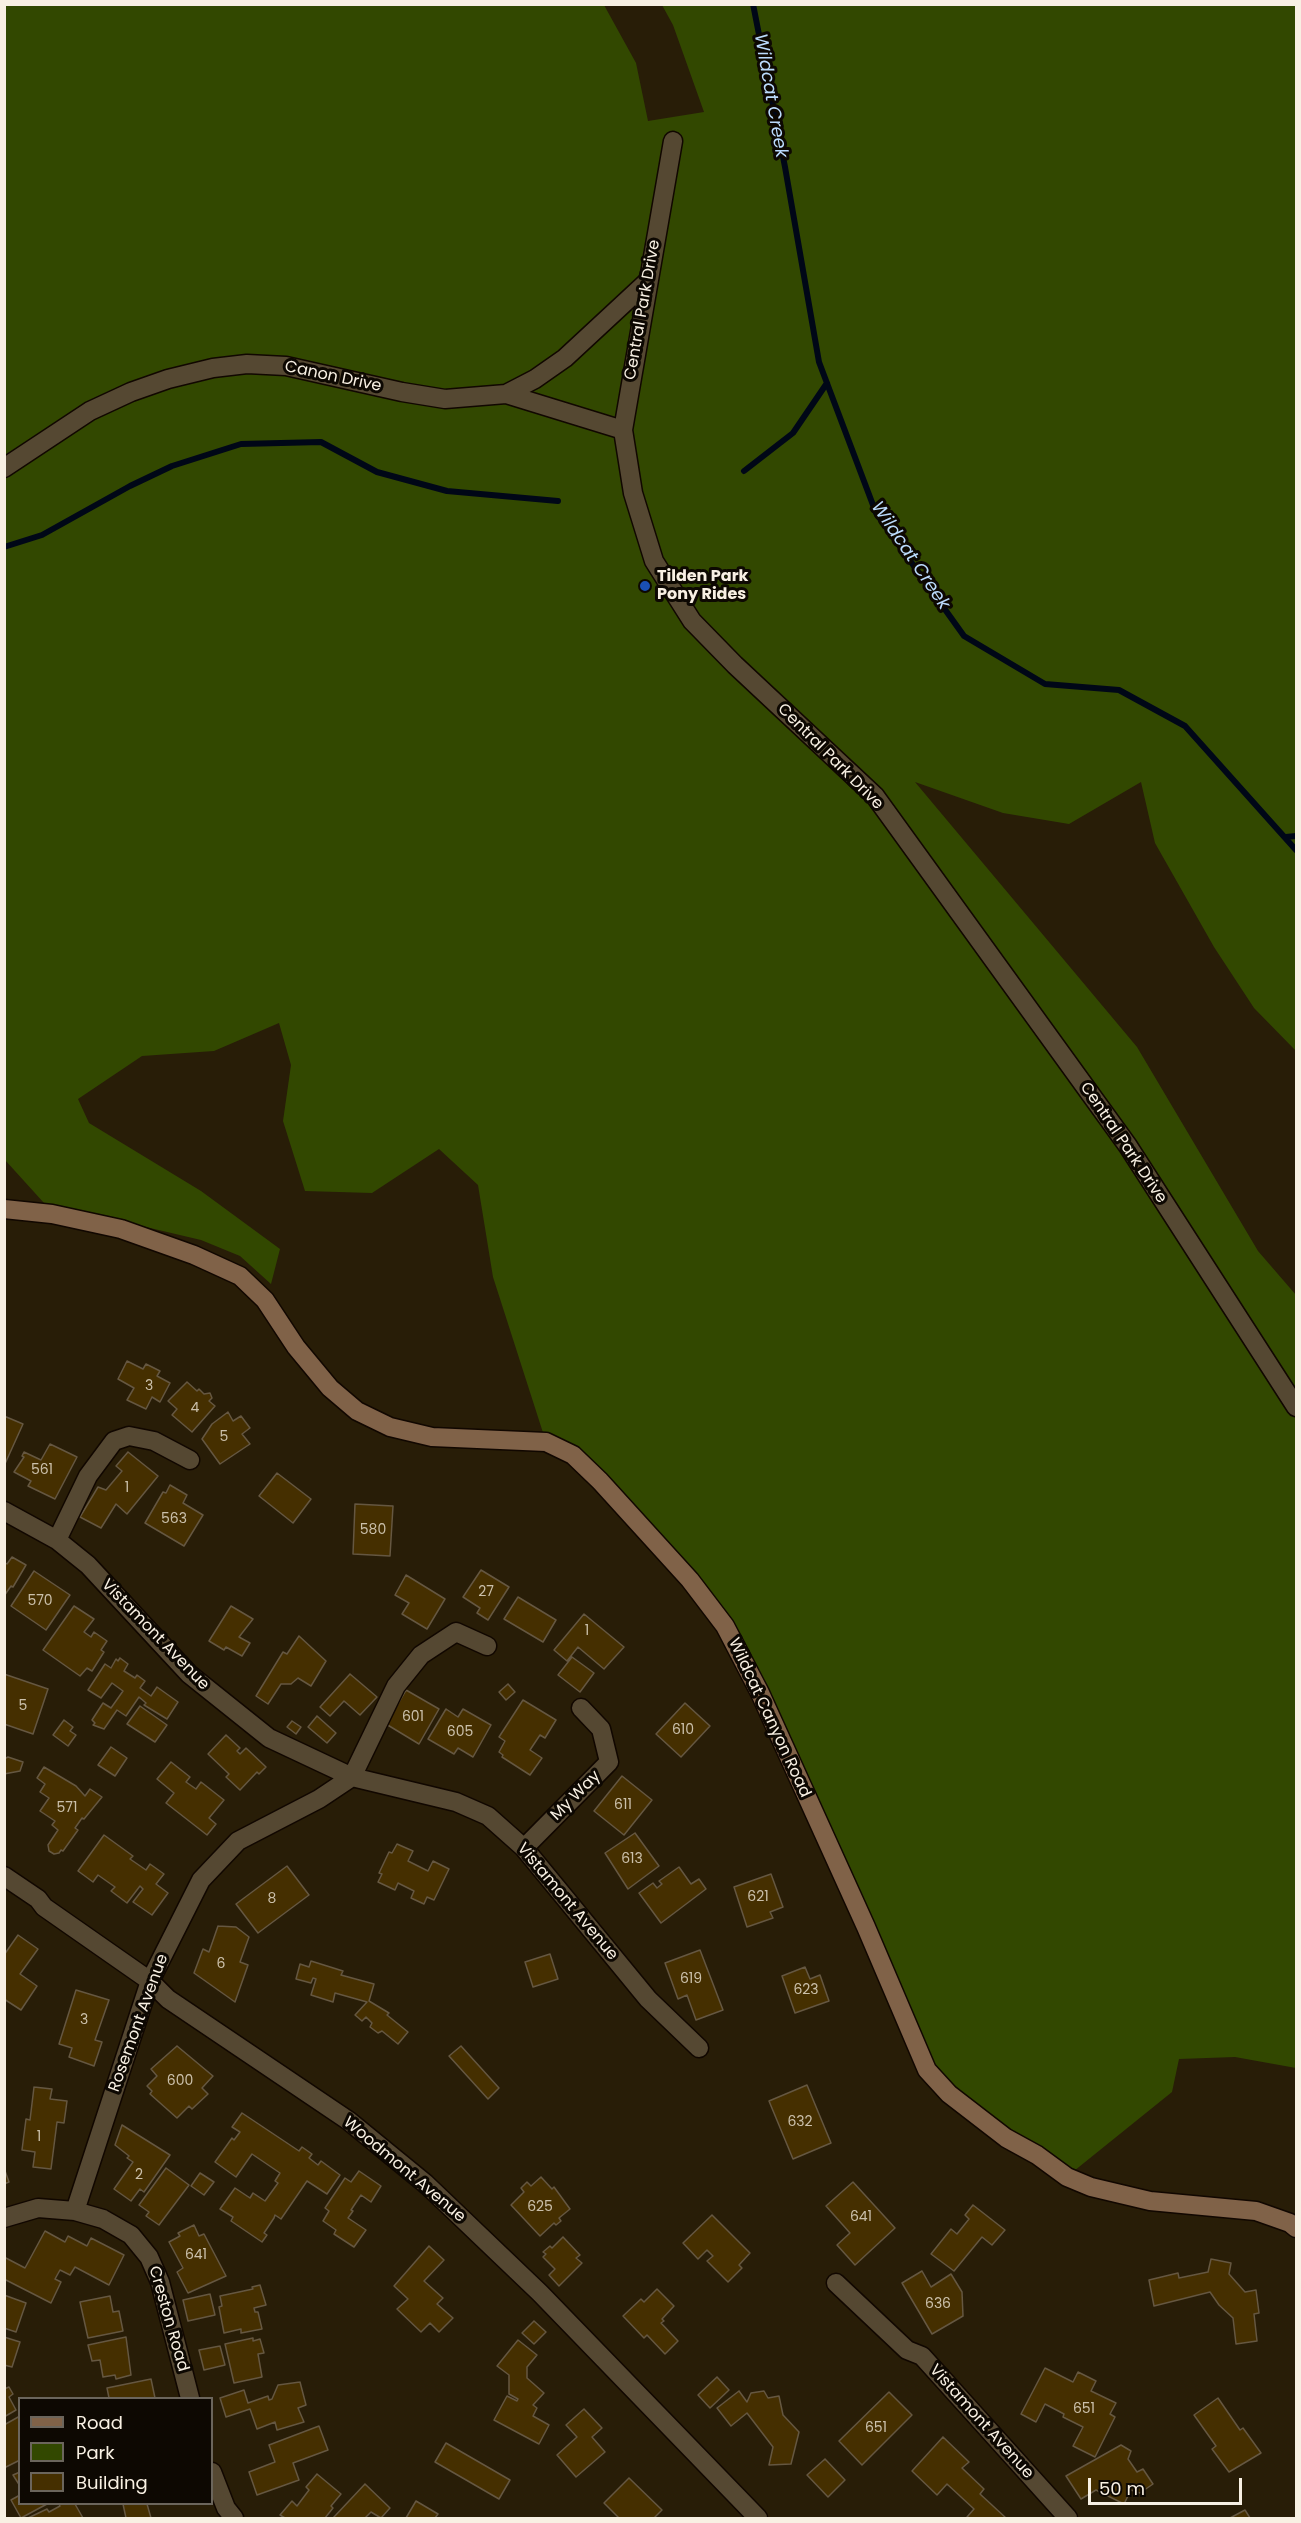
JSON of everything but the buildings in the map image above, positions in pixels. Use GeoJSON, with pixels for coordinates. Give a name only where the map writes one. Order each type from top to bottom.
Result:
{"type":"FeatureCollection","features":[{"type":"Feature","properties":{"kind":"street","name":"Central Park Drive"},"geometry":{"type":"LineString","coordinates":[[673,141],[623,430],[633,493],[654,561],[692,621],[735,665],[875,796],[1128,1146],[1296,1407]]}},
{"type":"Feature","properties":{"kind":"street","name":"Canon Drive"},"geometry":{"type":"LineString","coordinates":[[506,394],[535,379],[565,358],[648,281]]}},
{"type":"Feature","properties":{"kind":"street","name":"Canon Drive"},"geometry":{"type":"LineString","coordinates":[[4,468],[90,411],[159,382],[213,368],[247,364],[286,366],[402,392],[445,399],[506,394],[623,430]]}},
{"type":"Feature","properties":{"kind":"street","name":"Wildcat Canyon Road"},"geometry":{"type":"LineString","coordinates":[[4,1209],[52,1214],[121,1229],[240,1276],[265,1300],[296,1347],[330,1388],[357,1411],[390,1427],[432,1437],[546,1442],[573,1455],[600,1480],[690,1580],[725,1626],[760,1693],[866,1927],[927,2070],[949,2094],[1006,2138],[1037,2155],[1067,2177],[1091,2187],[1150,2201],[1256,2211],[1290,2223],[1296,2228]]}},
{"type":"Feature","properties":{"kind":"street"},"geometry":{"type":"LineString","coordinates":[[57,1540],[88,1476],[114,1441],[129,1436],[154,1441],[190,1460]]}},
{"type":"Feature","properties":{"kind":"street","name":"Vistamont Avenue"},"geometry":{"type":"LineString","coordinates":[[4,1511],[57,1540],[88,1565],[189,1674],[269,1738],[352,1777],[456,1802],[488,1816],[524,1848],[648,1999],[699,2048]]}},
{"type":"Feature","properties":{"kind":"street"},"geometry":{"type":"LineString","coordinates":[[352,1777],[396,1686],[421,1655],[456,1632],[487,1646]]}},
{"type":"Feature","properties":{"kind":"street","name":"My Way"},"geometry":{"type":"LineString","coordinates":[[524,1848],[609,1762],[602,1729],[580,1708]]}},
{"type":"Feature","properties":{"kind":"street","name":"Rosemont Avenue"},"geometry":{"type":"LineString","coordinates":[[75,2211],[150,1981],[201,1880],[238,1841],[319,1799],[352,1777]]}},
{"type":"Feature","properties":{"kind":"street","name":"Woodmont Avenue"},"geometry":{"type":"LineString","coordinates":[[4,1876],[38,1899],[44,1907],[150,1981],[168,1999],[349,2121],[426,2184],[540,2294],[758,2518]]}},
{"type":"Feature","properties":{"kind":"street","name":"Creston Road"},"geometry":{"type":"LineString","coordinates":[[4,2218],[38,2208],[75,2211],[103,2219],[131,2235],[149,2257],[160,2282],[190,2397]]}},
{"type":"Feature","properties":{"kind":"street","name":"Vistamont Avenue"},"geometry":{"type":"LineString","coordinates":[[836,2283],[907,2350],[922,2356],[1068,2518]]}},
{"type":"Feature","properties":{"kind":"street"},"geometry":{"type":"LineString","coordinates":[[213,2475],[226,2508],[234,2518]]}},
{"type":"Feature","properties":{"kind":"green space"},"geometry":{"type":"Polygon","coordinates":[[[5,5],[604,5],[636,63],[648,121],[704,112],[673,25],[662,5],[1296,5],[1296,1051],[1254,1008],[1214,947],[1155,843],[1141,782],[1069,824],[1003,813],[915,782],[1137,1047],[1258,1251],[1296,1295],[1296,2068],[1235,2057],[1179,2059],[1172,2092],[1069,2175],[927,2070],[725,1626],[600,1481],[546,1442],[493,1277],[478,1185],[439,1149],[372,1193],[305,1191],[283,1121],[291,1065],[279,1023],[214,1051],[142,1056],[78,1099],[89,1123],[201,1191],[280,1249],[271,1284],[240,1256],[201,1240],[44,1203],[5,1160],[5,5]]]}},
{"type":"Feature","properties":{"kind":"waterway","name":"Wildcat Creek"},"geometry":{"type":"LineString","coordinates":[[753,4],[785,167],[819,362],[876,513],[964,636],[1045,684],[1119,690],[1185,726],[1296,850]]}},
{"type":"Feature","properties":{"kind":"waterway"},"geometry":{"type":"LineString","coordinates":[[744,471],[793,433],[827,383]]}},
{"type":"Feature","properties":{"kind":"waterway"},"geometry":{"type":"LineString","coordinates":[[4,547],[42,535],[130,486],[172,466],[241,444],[321,442],[377,472],[447,491],[558,501]]}},
{"type":"Feature","properties":{"kind":"waterway"},"geometry":{"type":"LineString","coordinates":[[1286,837],[1296,836]]}},
{"type":"Feature","properties":{"kind":"place","name":"Tilden Park Pony Rides"},"geometry":{"type":"Point","coordinates":[645,586]}}]}
